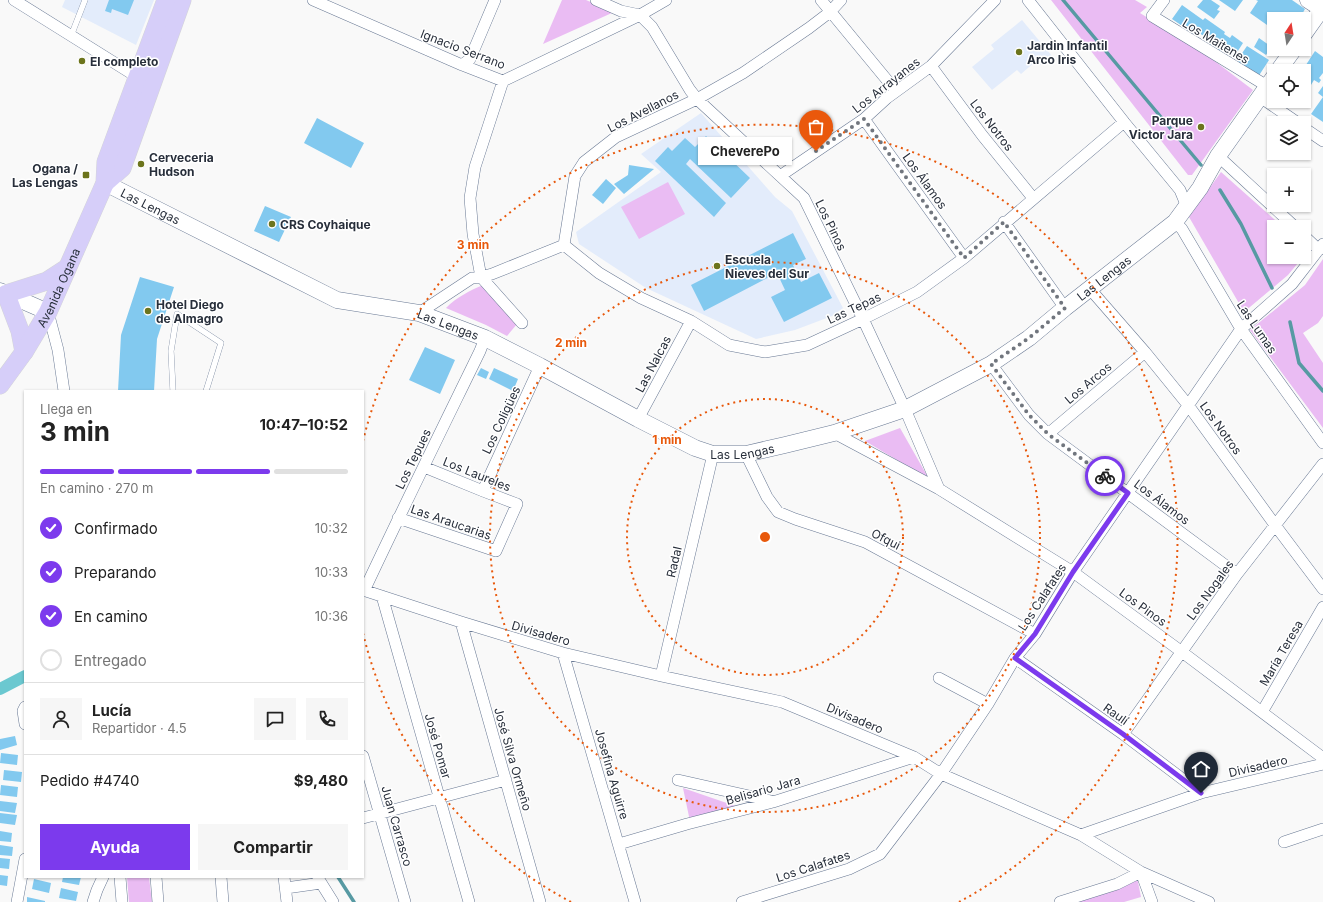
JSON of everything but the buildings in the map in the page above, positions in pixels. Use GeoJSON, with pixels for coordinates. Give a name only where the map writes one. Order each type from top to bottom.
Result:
{"type":"FeatureCollection","features":[{"type":"Feature","properties":{"kind":"main road","name":"Avenida Ogana"},"geometry":{"type":"LineString","coordinates":[[144,81],[182,0]]}},
{"type":"Feature","properties":{"kind":"main road","name":"Avenida Ogana"},"geometry":{"type":"LineString","coordinates":[[0,385],[24,352],[48,312],[105,183],[122,168],[163,2]]}},
{"type":"Feature","properties":{"kind":"main road"},"geometry":{"type":"LineString","coordinates":[[24,352],[20,331],[3,293],[47,280],[67,268]]}},
{"type":"Feature","properties":{"kind":"street"},"geometry":{"type":"LineString","coordinates":[[14,0],[144,81]]}},
{"type":"Feature","properties":{"kind":"street","name":"Ignacio Serrano"},"geometry":{"type":"LineString","coordinates":[[313,0],[462,65],[503,81],[666,0]]}},
{"type":"Feature","properties":{"kind":"street"},"geometry":{"type":"LineString","coordinates":[[462,65],[470,58],[495,0]]}},
{"type":"Feature","properties":{"kind":"street"},"geometry":{"type":"LineString","coordinates":[[596,0],[621,11],[640,14]]}},
{"type":"Feature","properties":{"kind":"street"},"geometry":{"type":"LineString","coordinates":[[821,0],[896,91]]}},
{"type":"Feature","properties":{"kind":"street","name":"Los Avellanos"},"geometry":{"type":"LineString","coordinates":[[564,245],[575,176],[584,162],[616,137],[697,99],[743,73],[809,28],[830,12],[841,0]]}},
{"type":"Feature","properties":{"kind":"street","name":"Los Arrayanes"},"geometry":{"type":"LineString","coordinates":[[780,176],[864,119],[896,91],[931,66],[995,0]]}},
{"type":"Feature","properties":{"kind":"street"},"geometry":{"type":"LineString","coordinates":[[1028,0],[1124,122],[1180,190],[1187,207]]}},
{"type":"Feature","properties":{"kind":"street","name":"Los Maitenes"},"geometry":{"type":"LineString","coordinates":[[1164,0],[1152,16],[1267,87]]}},
{"type":"Feature","properties":{"kind":"street"},"geometry":{"type":"LineString","coordinates":[[1308,0],[1322,8],[1311,24]]}},
{"type":"Feature","properties":{"kind":"street","name":"Los Pinos"},"geometry":{"type":"LineString","coordinates":[[640,14],[652,27],[697,99],[804,198],[905,409],[939,489]]}},
{"type":"Feature","properties":{"kind":"street","name":"Los Notros"},"geometry":{"type":"LineString","coordinates":[[931,66],[982,135],[1033,198]]}},
{"type":"Feature","properties":{"kind":"street"},"geometry":{"type":"LineString","coordinates":[[503,81],[474,167],[470,198],[472,234],[481,277],[522,323]]}},
{"type":"Feature","properties":{"kind":"street","name":"Las Lengas"},"geometry":{"type":"LineString","coordinates":[[105,183],[337,300],[419,313],[485,338],[696,448],[713,454],[746,454],[785,446],[834,433],[905,409],[991,364],[1029,338],[1175,222],[1200,188],[1218,156],[1267,87]]}},
{"type":"Feature","properties":{"kind":"street","name":"Los Maitenes"},"geometry":{"type":"LineString","coordinates":[[1285,108],[1292,116]]}},
{"type":"Feature","properties":{"kind":"street","name":"Los Álamos"},"geometry":{"type":"LineString","coordinates":[[864,119],[964,258]]}},
{"type":"Feature","properties":{"kind":"street","name":"Las Tepas"},"geometry":{"type":"LineString","coordinates":[[564,245],[599,273],[641,298],[691,321],[729,345],[765,352],[807,345],[863,320],[917,292],[964,258],[1004,222],[1124,122]]}},
{"type":"Feature","properties":{"kind":"street"},"geometry":{"type":"LineString","coordinates":[[1311,133],[1323,141]]}},
{"type":"Feature","properties":{"kind":"street"},"geometry":{"type":"LineString","coordinates":[[1218,156],[1287,220]]}},
{"type":"Feature","properties":{"kind":"street"},"geometry":{"type":"LineString","coordinates":[[1004,222],[1065,308]]}},
{"type":"Feature","properties":{"kind":"street","name":"Las Lumas"},"geometry":{"type":"LineString","coordinates":[[1175,222],[1182,229],[1240,329],[1323,443]]}},
{"type":"Feature","properties":{"kind":"street"},"geometry":{"type":"LineString","coordinates":[[1311,241],[1321,247]]}},
{"type":"Feature","properties":{"kind":"street"},"geometry":{"type":"LineString","coordinates":[[419,313],[472,278],[481,277],[564,245]]}},
{"type":"Feature","properties":{"kind":"street","name":"Los Calafates"},"geometry":{"type":"LineString","coordinates":[[742,902],[849,869],[880,854],[941,774],[988,704],[1015,658],[1035,634],[1073,572],[1240,329],[1292,284],[1321,247]]}},
{"type":"Feature","properties":{"kind":"street","name":"Los Notros"},"geometry":{"type":"LineString","coordinates":[[1090,289],[1145,352],[1188,405],[1274,525],[1323,589]]}},
{"type":"Feature","properties":{"kind":"street"},"geometry":{"type":"LineString","coordinates":[[3,293],[48,312],[58,350],[64,390]]}},
{"type":"Feature","properties":{"kind":"street","name":"Las Nalcas"},"geometry":{"type":"LineString","coordinates":[[638,419],[691,321]]}},
{"type":"Feature","properties":{"kind":"street","name":"Los Tepues"},"geometry":{"type":"LineString","coordinates":[[364,590],[480,352],[485,338]]}},
{"type":"Feature","properties":{"kind":"street","name":"Los Arcos"},"geometry":{"type":"LineString","coordinates":[[1048,434],[1145,352]]}},
{"type":"Feature","properties":{"kind":"street","name":"Los Álamos"},"geometry":{"type":"LineString","coordinates":[[991,364],[1029,415],[1048,434],[1237,574]]}},
{"type":"Feature","properties":{"kind":"street","name":"Los Coligües"},"geometry":{"type":"LineString","coordinates":[[485,486],[540,366]]}},
{"type":"Feature","properties":{"kind":"street","name":"Los Pinos"},"geometry":{"type":"LineString","coordinates":[[834,433],[939,489],[1073,572],[1323,758]]}},
{"type":"Feature","properties":{"kind":"street","name":"Radal"},"geometry":{"type":"LineString","coordinates":[[661,676],[713,454]]}},
{"type":"Feature","properties":{"kind":"street","name":"Ofqui"},"geometry":{"type":"LineString","coordinates":[[746,454],[767,497],[778,512],[865,542],[1035,634]]}},
{"type":"Feature","properties":{"kind":"street","name":"Los Nogales"},"geometry":{"type":"LineString","coordinates":[[1123,734],[1237,574],[1323,464]]}},
{"type":"Feature","properties":{"kind":"street","name":"Los Laureles"},"geometry":{"type":"LineString","coordinates":[[424,467],[517,504],[506,528]]}},
{"type":"Feature","properties":{"kind":"street","name":"Las Araucarias"},"geometry":{"type":"LineString","coordinates":[[398,518],[496,551],[506,528]]}},
{"type":"Feature","properties":{"kind":"street","name":"Divisadero"},"geometry":{"type":"LineString","coordinates":[[364,590],[461,622],[564,653],[782,702],[914,757],[941,774],[1081,836],[1201,793],[1323,764]]}},
{"type":"Feature","properties":{"kind":"street","name":"José Pomar"},"geometry":{"type":"LineString","coordinates":[[382,596],[469,902]]}},
{"type":"Feature","properties":{"kind":"street","name":"María Teresa"},"geometry":{"type":"LineString","coordinates":[[1262,712],[1323,607]]}},
{"type":"Feature","properties":{"kind":"street","name":"José Silva Ormeño"},"geometry":{"type":"LineString","coordinates":[[461,622],[540,902]]}},
{"type":"Feature","properties":{"kind":"street","name":"Josefina Aguirre"},"geometry":{"type":"LineString","coordinates":[[564,653],[635,902]]}},
{"type":"Feature","properties":{"kind":"street","name":"Raulí"},"geometry":{"type":"LineString","coordinates":[[1015,658],[1123,734],[1201,793]]}},
{"type":"Feature","properties":{"kind":"street"},"geometry":{"type":"LineString","coordinates":[[939,678],[988,704]]}},
{"type":"Feature","properties":{"kind":"street","name":"Belisario Jara"},"geometry":{"type":"LineString","coordinates":[[619,844],[687,824],[773,802],[914,757]]}},
{"type":"Feature","properties":{"kind":"street","name":"Juan Carrasco"},"geometry":{"type":"LineString","coordinates":[[364,759],[406,902]]}},
{"type":"Feature","properties":{"kind":"street"},"geometry":{"type":"LineString","coordinates":[[364,818],[506,780]]}},
{"type":"Feature","properties":{"kind":"street"},"geometry":{"type":"LineString","coordinates":[[678,780],[773,802]]}},
{"type":"Feature","properties":{"kind":"street"},"geometry":{"type":"LineString","coordinates":[[1284,842],[1323,829]]}},
{"type":"Feature","properties":{"kind":"street"},"geometry":{"type":"LineString","coordinates":[[1081,836],[1141,872],[1209,902]]}},
{"type":"Feature","properties":{"kind":"street"},"geometry":{"type":"LineString","coordinates":[[17,902],[24,864]]}},
{"type":"Feature","properties":{"kind":"street"},"geometry":{"type":"LineString","coordinates":[[1060,902],[1117,884],[1141,872]]}},
{"type":"Feature","properties":{"kind":"street"},"geometry":{"type":"LineString","coordinates":[[1141,872],[1152,902]]}},
{"type":"Feature","properties":{"kind":"street"},"geometry":{"type":"LineString","coordinates":[[93,902],[103,878]]}},
{"type":"Feature","properties":{"kind":"street"},"geometry":{"type":"LineString","coordinates":[[120,878],[122,902]]}},
{"type":"Feature","properties":{"kind":"street"},"geometry":{"type":"LineString","coordinates":[[156,878],[158,902]]}},
{"type":"Feature","properties":{"kind":"street"},"geometry":{"type":"LineString","coordinates":[[221,878],[223,902]]}},
{"type":"Feature","properties":{"kind":"street"},"geometry":{"type":"LineString","coordinates":[[287,902],[285,883],[320,880],[333,902]]}},
{"type":"Feature","properties":{"kind":"lane"},"geometry":{"type":"LineString","coordinates":[[71,36],[85,0]]}},
{"type":"Feature","properties":{"kind":"lane"},"geometry":{"type":"LineString","coordinates":[[173,390],[171,351],[177,314],[221,343],[206,390]]}},
{"type":"Feature","properties":{"kind":"shaded area"},"geometry":{"type":"Polygon","coordinates":[[[65,0],[154,0],[136,45],[62,7],[65,0]]]}},
{"type":"Feature","properties":{"kind":"shaded area"},"geometry":{"type":"Polygon","coordinates":[[[562,0],[586,0],[614,12],[543,44],[562,0]]]}},
{"type":"Feature","properties":{"kind":"shaded area","name":"Parque Victor Jara"},"geometry":{"type":"Polygon","coordinates":[[[1051,0],[1135,0],[1147,7],[1140,13],[1204,53],[1253,90],[1192,175],[1188,175],[1051,0]]]}},
{"type":"Feature","properties":{"kind":"shaded area","name":"Jardin Infantil Arco Iris"},"geometry":{"type":"Polygon","coordinates":[[[1022,20],[1052,56],[1040,65],[1036,61],[1021,74],[1017,70],[992,90],[972,67],[994,49],[991,45],[1022,20]]]}},
{"type":"Feature","properties":{"kind":"shaded area","name":"Escuela Nieves del Sur"},"geometry":{"type":"Polygon","coordinates":[[[701,113],[775,197],[792,211],[843,308],[832,316],[795,330],[756,339],[646,288],[579,244],[576,232],[661,172],[641,154],[701,113]]]}},
{"type":"Feature","properties":{"kind":"shaded area"},"geometry":{"type":"Polygon","coordinates":[[[1221,172],[1275,220],[1267,220],[1267,264],[1297,264],[1288,275],[1244,312],[1189,217],[1221,172]]]}},
{"type":"Feature","properties":{"kind":"shaded area"},"geometry":{"type":"Polygon","coordinates":[[[668,182],[685,214],[639,239],[621,207],[668,182]]]}},
{"type":"Feature","properties":{"kind":"shaded area"},"geometry":{"type":"Polygon","coordinates":[[[1323,259],[1323,316],[1318,323],[1303,333],[1323,363],[1323,428],[1250,330],[1305,285],[1323,259]]]}},
{"type":"Feature","properties":{"kind":"shaded area"},"geometry":{"type":"Polygon","coordinates":[[[483,285],[517,324],[507,336],[486,325],[446,308],[463,295],[483,285]]]}},
{"type":"Feature","properties":{"kind":"shaded area"},"geometry":{"type":"Polygon","coordinates":[[[900,428],[929,479],[865,441],[900,428]]]}},
{"type":"Feature","properties":{"kind":"shaded area"},"geometry":{"type":"Polygon","coordinates":[[[683,788],[750,811],[691,826],[683,788]]]}},
{"type":"Feature","properties":{"kind":"shaded area"},"geometry":{"type":"Polygon","coordinates":[[[1137,877],[1141,897],[1124,902],[1055,902],[1137,877]]]}},
{"type":"Feature","properties":{"kind":"shaded area"},"geometry":{"type":"Polygon","coordinates":[[[127,878],[149,878],[152,902],[129,902],[127,878]]]}},
{"type":"Feature","properties":{"kind":"waterway"},"geometry":{"type":"LineString","coordinates":[[1063,0],[1201,165]]}},
{"type":"Feature","properties":{"kind":"waterway"},"geometry":{"type":"LineString","coordinates":[[1220,190],[1241,224],[1272,288]]}},
{"type":"Feature","properties":{"kind":"waterway"},"geometry":{"type":"LineString","coordinates":[[1290,322],[1299,363],[1323,391]]}},
{"type":"Feature","properties":{"kind":"waterway"},"geometry":{"type":"LineString","coordinates":[[0,689],[24,677]]}},
{"type":"Feature","properties":{"kind":"waterway"},"geometry":{"type":"LineString","coordinates":[[339,878],[354,902]]}},
{"type":"Feature","properties":{"kind":"way so far"},"geometry":{"type":"LineString","coordinates":[[816,151],[864,119],[964,258],[1004,222],[1065,308],[1029,338],[991,364],[1029,415],[1048,434],[1105,476]]}},
{"type":"Feature","properties":{"kind":"place","name":"Jardin Infantil Arco Iris"},"geometry":{"type":"Point","coordinates":[1019,52]}},
{"type":"Feature","properties":{"kind":"place","name":"El completo"},"geometry":{"type":"Point","coordinates":[82,61]}},
{"type":"Feature","properties":{"kind":"place","name":"Parque Victor Jara"},"geometry":{"type":"Point","coordinates":[1201,127]}},
{"type":"Feature","properties":{"kind":"place","name":"CheverePo"},"geometry":{"type":"Point","coordinates":[816,151]}},
{"type":"Feature","properties":{"kind":"place","name":"Cerveceria Hudson"},"geometry":{"type":"Point","coordinates":[141,164]}},
{"type":"Feature","properties":{"kind":"place","name":"Ogana / Las Lengas"},"geometry":{"type":"Point","coordinates":[86,175]}},
{"type":"Feature","properties":{"kind":"place","name":"CRS Coyhaique"},"geometry":{"type":"Point","coordinates":[272,224]}},
{"type":"Feature","properties":{"kind":"place","name":"Escuela Nieves del Sur"},"geometry":{"type":"Point","coordinates":[717,266]}},
{"type":"Feature","properties":{"kind":"place","name":"Hotel Diego de Almagro"},"geometry":{"type":"Point","coordinates":[148,311]}},
{"type":"Feature","properties":{"kind":"route"},"geometry":{"type":"LineString","coordinates":[[1105,476],[1128,493],[1073,572],[1035,634],[1015,658],[1123,734],[1201,793]]}}]}
